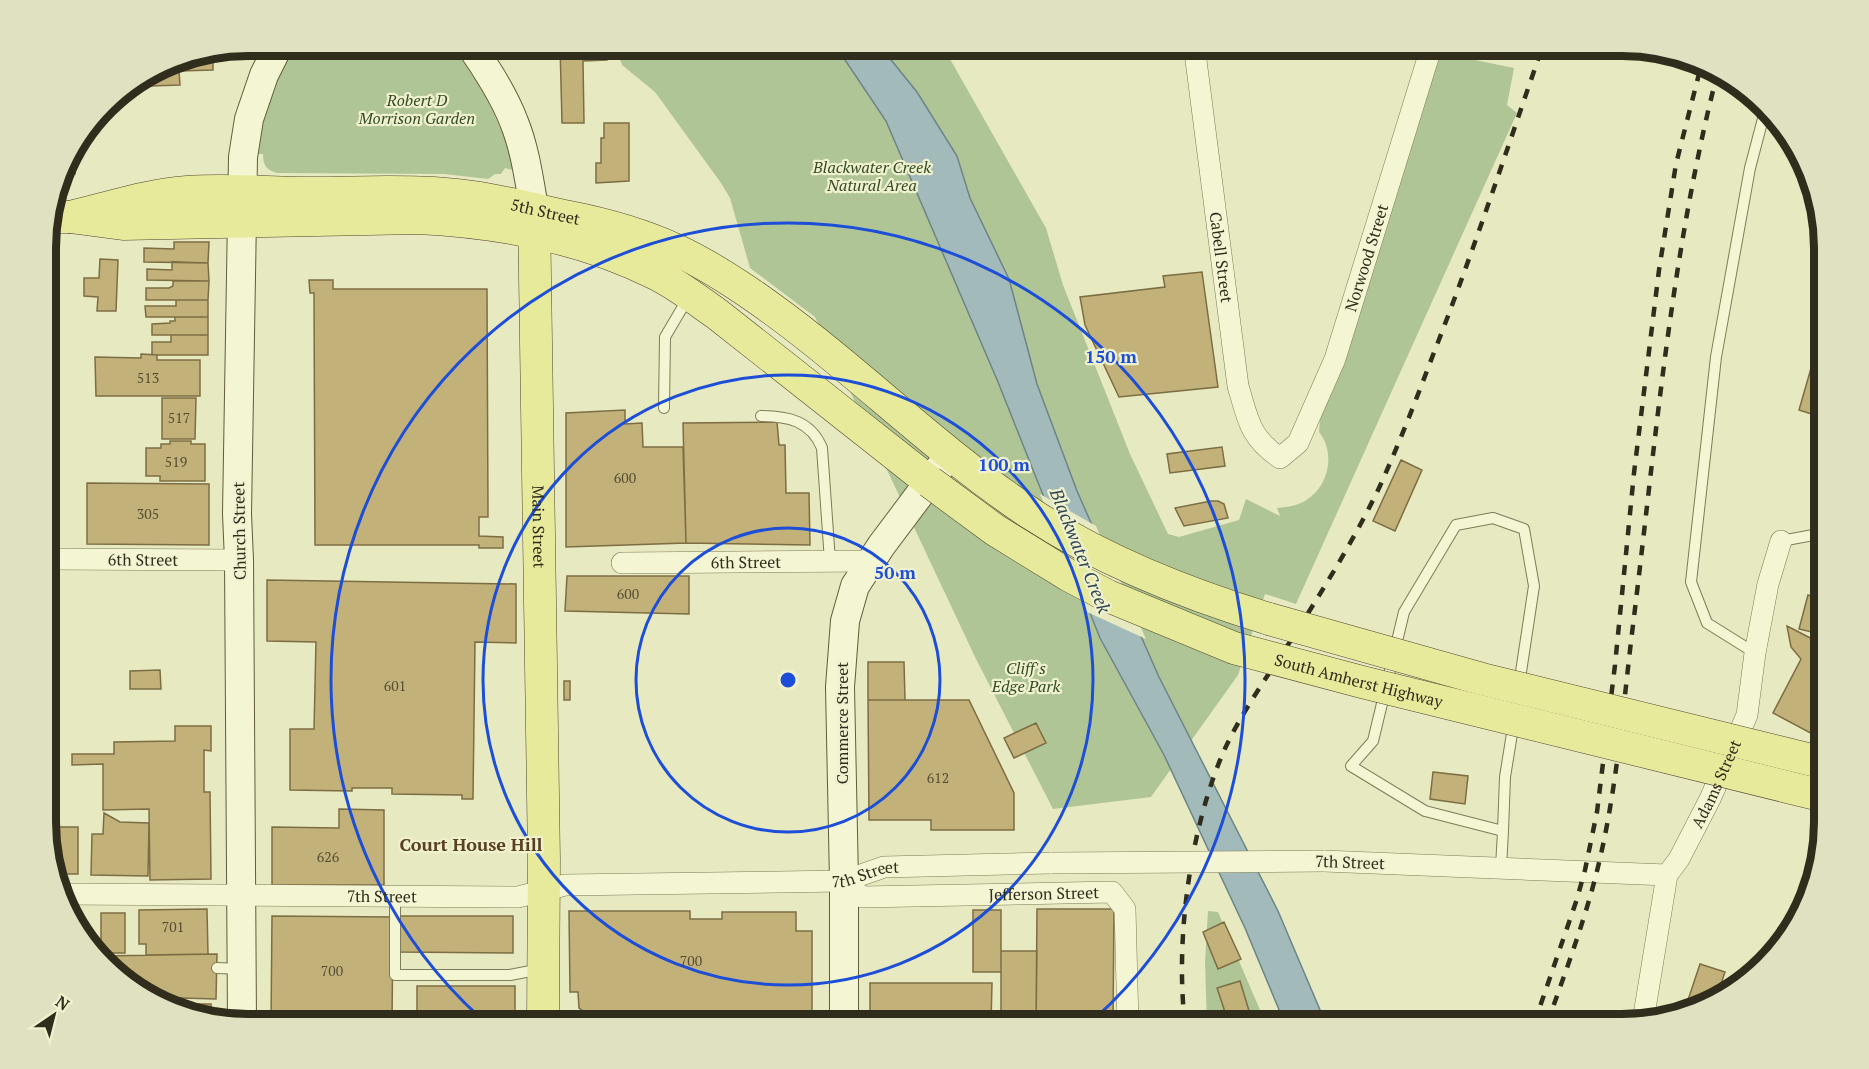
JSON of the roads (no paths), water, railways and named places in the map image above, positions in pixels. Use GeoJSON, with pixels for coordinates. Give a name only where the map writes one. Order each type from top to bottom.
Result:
{"type":"FeatureCollection","features":[{"type":"Feature","properties":{"kind":"main road","name":"Church Street"},"geometry":{"type":"LineString","coordinates":[[240,1013],[229,968],[241,895],[237,514],[243,157],[249,119],[264,75],[274,56]]}},
{"type":"Feature","properties":{"kind":"main road","name":"Main Street"},"geometry":{"type":"LineString","coordinates":[[478,56],[514,121],[528,171],[534,219],[543,1014]]}},
{"type":"Feature","properties":{"kind":"main road","name":"5th Street"},"geometry":{"type":"LineString","coordinates":[[59,217],[185,192],[242,207],[391,191],[489,198],[658,275],[690,295],[930,482]]}},
{"type":"Feature","properties":{"kind":"main road","name":"5th Street"},"geometry":{"type":"LineString","coordinates":[[534,219],[581,219],[676,250],[746,291],[866,384],[950,454]]}},
{"type":"Feature","properties":{"kind":"main road","name":"Commerce Street"},"geometry":{"type":"LineString","coordinates":[[844,1014],[840,687],[845,621],[855,586],[870,561],[950,454]]}},
{"type":"Feature","properties":{"kind":"main road","name":"South Amherst Highway"},"geometry":{"type":"LineString","coordinates":[[950,454],[1013,501],[1065,534],[1129,567],[1224,605],[1482,680],[1813,760]]}},
{"type":"Feature","properties":{"kind":"main road","name":"South Amherst Highway"},"geometry":{"type":"LineString","coordinates":[[930,482],[995,530],[1068,575],[1108,596],[1234,648],[1362,682],[1813,793]]}},
{"type":"Feature","properties":{"kind":"street","name":"Cabell Street"},"geometry":{"type":"LineString","coordinates":[[1195,56],[1238,386],[1251,428],[1264,447],[1280,458]]}},
{"type":"Feature","properties":{"kind":"street","name":"Norwood Street"},"geometry":{"type":"LineString","coordinates":[[1280,458],[1298,443],[1335,359],[1429,56]]}},
{"type":"Feature","properties":{"kind":"street","name":"Adams Street"},"geometry":{"type":"LineString","coordinates":[[1645,1012],[1668,875],[1679,859],[1710,799],[1747,715],[1755,653],[1768,584],[1781,541]]}},
{"type":"Feature","properties":{"kind":"street","name":"6th Street"},"geometry":{"type":"LineString","coordinates":[[56,559],[239,560]]}},
{"type":"Feature","properties":{"kind":"street","name":"6th Street"},"geometry":{"type":"LineString","coordinates":[[622,563],[870,561]]}},
{"type":"Feature","properties":{"kind":"street","name":"7th Street"},"geometry":{"type":"LineString","coordinates":[[70,894],[518,897],[565,885],[844,881],[884,867],[1052,863],[1324,861],[1668,875]]}},
{"type":"Feature","properties":{"kind":"street","name":"Jefferson Street"},"geometry":{"type":"LineString","coordinates":[[844,881],[862,897],[1112,892],[1125,909],[1128,1013]]}},
{"type":"Feature","properties":{"kind":"lane"},"geometry":{"type":"LineString","coordinates":[[1755,653],[1707,622],[1691,582],[1716,357],[1750,168],[1763,118]]}},
{"type":"Feature","properties":{"kind":"lane"},"geometry":{"type":"LineString","coordinates":[[664,408],[665,337],[690,295]]}},
{"type":"Feature","properties":{"kind":"lane"},"geometry":{"type":"LineString","coordinates":[[761,416],[798,420],[807,426],[819,441],[822,448],[830,561]]}},
{"type":"Feature","properties":{"kind":"lane"},"geometry":{"type":"LineString","coordinates":[[1501,867],[1503,831],[1505,777],[1534,586],[1524,530],[1493,518],[1455,525],[1404,612],[1373,741],[1351,766],[1425,811],[1503,831]]}},
{"type":"Feature","properties":{"kind":"lane"},"geometry":{"type":"LineString","coordinates":[[1781,541],[1813,535]]}},
{"type":"Feature","properties":{"kind":"lane"},"geometry":{"type":"LineString","coordinates":[[395,897],[395,975],[510,975],[530,969],[543,969]]}},
{"type":"Feature","properties":{"kind":"water","name":"Blackwater Creek"},"geometry":{"type":"Polygon","coordinates":[[[842,56],[888,56],[917,92],[957,156],[970,198],[1009,279],[1037,384],[1077,491],[1159,677],[1278,911],[1321,1013],[1281,1013],[1245,928],[1164,755],[1100,638],[998,382],[886,121],[842,56]]]}},
{"type":"Feature","properties":{"kind":"railway"},"geometry":{"type":"LineString","coordinates":[[1184,1013],[1182,957],[1188,886],[1194,850],[1211,783],[1236,726],[1335,570],[1379,488],[1414,405],[1462,278],[1539,56]]}},
{"type":"Feature","properties":{"kind":"railway"},"geometry":{"type":"LineString","coordinates":[[1538,1013],[1577,899],[1597,812],[1659,270],[1676,164],[1699,72]]}},
{"type":"Feature","properties":{"kind":"railway"},"geometry":{"type":"LineString","coordinates":[[1551,1013],[1586,910],[1610,810],[1666,346],[1688,208],[1716,80]]}},
{"type":"Feature","properties":{"kind":"district","name":"Court House Hill"},"geometry":{"type":"Point","coordinates":[471,845]}},
{"type":"Feature","properties":{"kind":"park label","name":"Robert D Morrison Garden"},"geometry":{"type":"Point","coordinates":[417,109]}},
{"type":"Feature","properties":{"kind":"park label","name":"Blackwater Creek Natural Area"},"geometry":{"type":"Point","coordinates":[872,176]}},
{"type":"Feature","properties":{"kind":"park label","name":"Cliff's Edge Park"},"geometry":{"type":"Point","coordinates":[1026,677]}}]}
